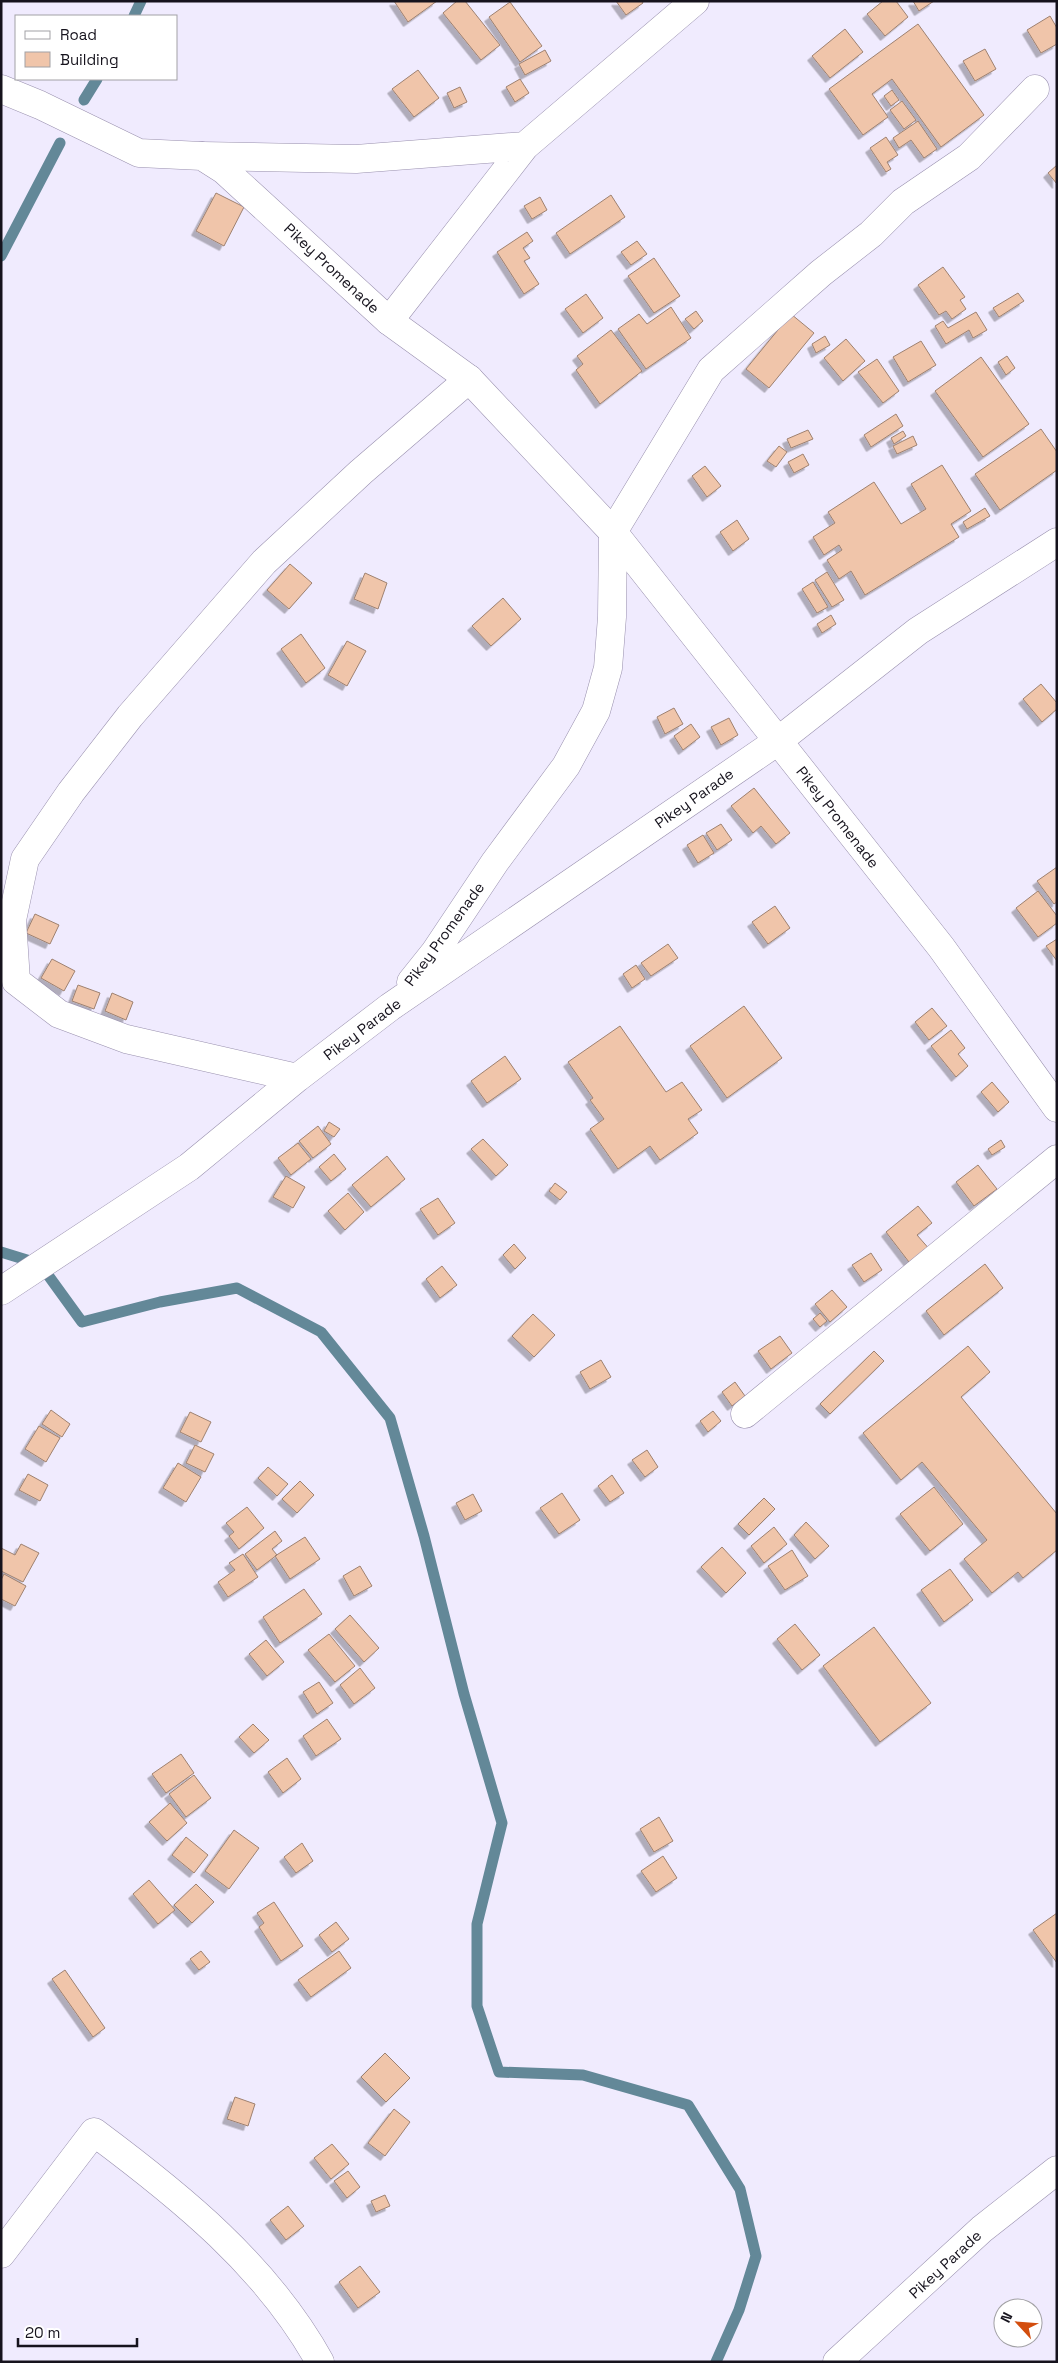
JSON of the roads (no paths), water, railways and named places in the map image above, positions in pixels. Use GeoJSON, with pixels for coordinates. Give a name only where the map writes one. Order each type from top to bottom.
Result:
{"type":"FeatureCollection","features":[{"type":"Feature","properties":{"kind":"street"},"geometry":{"type":"LineString","coordinates":[[389,322],[525,146],[695,1]]}},
{"type":"Feature","properties":{"kind":"street","name":"Pikey Promenade"},"geometry":{"type":"LineString","coordinates":[[1,89],[40,105],[139,153],[202,156],[224,170],[389,322],[469,379],[613,532],[941,947],[1057,1108]]}},
{"type":"Feature","properties":{"kind":"street"},"geometry":{"type":"LineString","coordinates":[[613,532],[711,370],[821,273],[871,234],[903,202],[969,157],[1035,89]]}},
{"type":"Feature","properties":{"kind":"street"},"geometry":{"type":"LineString","coordinates":[[202,156],[356,160],[525,146]]}},
{"type":"Feature","properties":{"kind":"street"},"geometry":{"type":"LineString","coordinates":[[297,1078],[126,1039],[59,1014],[16,981],[12,920],[25,859],[71,792],[130,716],[264,562],[361,472],[469,379]]}},
{"type":"Feature","properties":{"kind":"street","name":"Pikey Promenade"},"geometry":{"type":"LineString","coordinates":[[390,1007],[435,952],[495,862],[566,766],[596,711],[608,668],[612,617],[613,532]]}},
{"type":"Feature","properties":{"kind":"street","name":"Pikey Parade"},"geometry":{"type":"LineString","coordinates":[[1,1291],[189,1167],[297,1078],[390,1007],[778,741],[918,630],[1057,542]]}},
{"type":"Feature","properties":{"kind":"street"},"geometry":{"type":"LineString","coordinates":[[745,1414],[1057,1159]]}},
{"type":"Feature","properties":{"kind":"street"},"geometry":{"type":"LineString","coordinates":[[1,2254],[94,2132],[146,2170],[202,2218],[264,2280],[320,2362]]}},
{"type":"Feature","properties":{"kind":"street","name":"Pikey Parade"},"geometry":{"type":"LineString","coordinates":[[837,2362],[982,2228],[1057,2170]]}},
{"type":"Feature","properties":{"kind":"waterway"},"geometry":{"type":"LineString","coordinates":[[134,15],[141,1]]}},
{"type":"Feature","properties":{"kind":"waterway"},"geometry":{"type":"LineString","coordinates":[[84,100],[96,80]]}},
{"type":"Feature","properties":{"kind":"waterway"},"geometry":{"type":"LineString","coordinates":[[1,256],[60,143]]}},
{"type":"Feature","properties":{"kind":"waterway"},"geometry":{"type":"LineString","coordinates":[[1,1252],[40,1264],[82,1322],[160,1302],[237,1288],[321,1332],[390,1418],[424,1536],[464,1694],[502,1823],[477,1924],[477,2006],[499,2072],[583,2075],[688,2105],[740,2189],[756,2256],[739,2310],[716,2362]]}}]}
